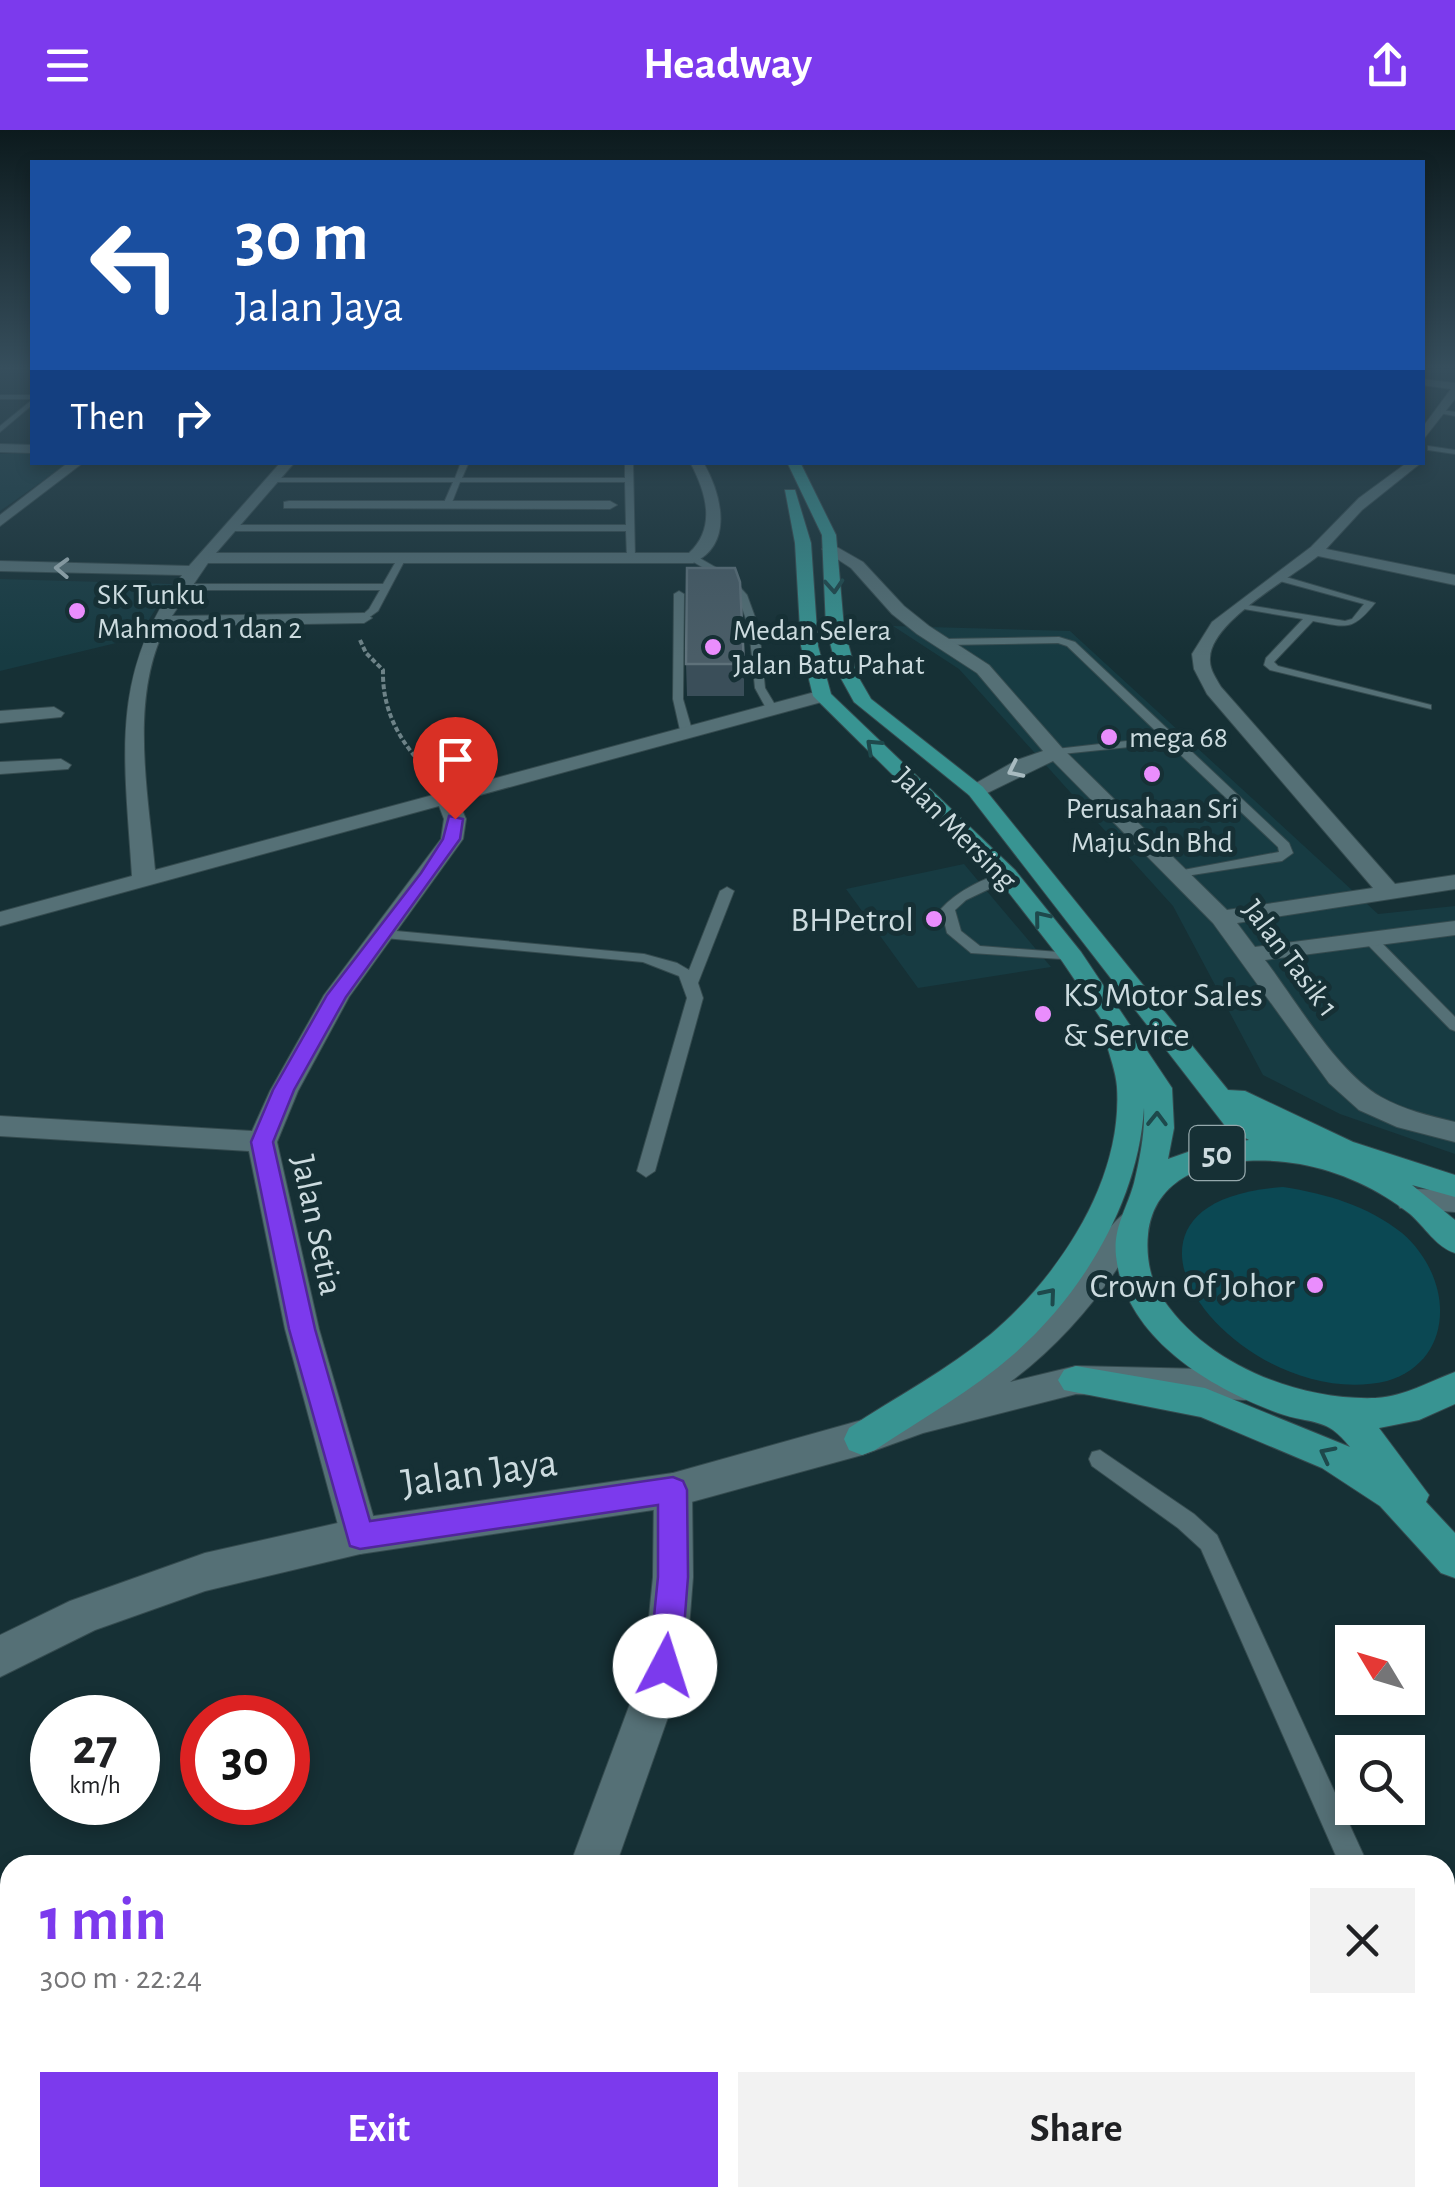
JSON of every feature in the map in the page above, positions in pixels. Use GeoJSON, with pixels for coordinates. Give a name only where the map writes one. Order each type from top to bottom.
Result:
{"type":"FeatureCollection","features":[{"type":"Feature","properties":{"kind":"highway"},"geometry":{"type":"LineString","coordinates":[[775,465],[792,496],[805,540],[810,649],[822,696]]}},
{"type":"Feature","properties":{"kind":"highway"},"geometry":{"type":"LineString","coordinates":[[794,465],[829,535],[835,628],[847,673],[863,702],[976,792]]}},
{"type":"Feature","properties":{"kind":"highway","name":"Jalan Mersing"},"geometry":{"type":"LineString","coordinates":[[822,696],[1007,875],[1072,957],[1113,1018],[1158,1088],[1158,1128],[1148,1188]]}},
{"type":"Feature","properties":{"kind":"highway","name":"50"},"geometry":{"type":"LineString","coordinates":[[976,792],[1236,1120],[1292,1152]]}},
{"type":"Feature","properties":{"kind":"highway"},"geometry":{"type":"LineString","coordinates":[[862,1439],[1002,1344],[1054,1292],[1088,1235],[1124,1155],[1132,1091],[1113,1018]]}},
{"type":"Feature","properties":{"kind":"highway"},"geometry":{"type":"LineString","coordinates":[[1206,1082],[1294,1130],[1420,1178],[1455,1186]]}},
{"type":"Feature","properties":{"kind":"highway","name":"50"},"geometry":{"type":"LineString","coordinates":[[1130,1222],[1148,1188],[1174,1168],[1208,1154],[1248,1149],[1292,1152],[1360,1172],[1411,1200],[1455,1241]]}},
{"type":"Feature","properties":{"kind":"highway"},"geometry":{"type":"LineString","coordinates":[[1130,1222],[1130,1263],[1151,1308],[1190,1350],[1245,1385],[1294,1404],[1345,1413],[1404,1410],[1454,1391]]}},
{"type":"Feature","properties":{"kind":"highway"},"geometry":{"type":"LineString","coordinates":[[1076,1380],[1205,1403],[1335,1457],[1392,1494],[1455,1556]]}},
{"type":"Feature","properties":{"kind":"highway"},"geometry":{"type":"LineString","coordinates":[[1345,1413],[1455,1556]]}},
{"type":"Feature","properties":{"kind":"street"},"geometry":{"type":"LineString","coordinates":[[0,522],[74,465]]}},
{"type":"Feature","properties":{"kind":"street"},"geometry":{"type":"LineString","coordinates":[[144,880],[136,757],[139,702],[152,638],[200,565],[286,465]]}},
{"type":"Feature","properties":{"kind":"street"},"geometry":{"type":"LineString","coordinates":[[0,566],[402,558],[693,558],[708,546],[717,520],[697,465]]}},
{"type":"Feature","properties":{"kind":"street"},"geometry":{"type":"LineString","coordinates":[[1372,495],[1373,484],[1393,465]]}},
{"type":"Feature","properties":{"kind":"street"},"geometry":{"type":"LineString","coordinates":[[1389,892],[1234,715],[1204,674],[1201,655],[1210,636],[1316,551],[1372,495],[1388,488],[1413,465]]}},
{"type":"Feature","properties":{"kind":"street"},"geometry":{"type":"LineString","coordinates":[[290,505],[610,505]]}},
{"type":"Feature","properties":{"kind":"street"},"geometry":{"type":"LineString","coordinates":[[424,558],[446,505]]}},
{"type":"Feature","properties":{"kind":"street","name":"Jalan Tasik 1"},"geometry":{"type":"LineString","coordinates":[[830,548],[857,565],[898,610],[984,669],[1056,753],[1222,918],[1339,1077],[1369,1103],[1407,1120],[1455,1132]]}},
{"type":"Feature","properties":{"kind":"street"},"geometry":{"type":"LineString","coordinates":[[1316,551],[1455,580]]}},
{"type":"Feature","properties":{"kind":"street"},"geometry":{"type":"LineString","coordinates":[[162,621],[364,618]]}},
{"type":"Feature","properties":{"kind":"street"},"geometry":{"type":"LineString","coordinates":[[0,920],[822,696]]}},
{"type":"Feature","properties":{"kind":"street"},"geometry":{"type":"LineString","coordinates":[[0,717],[54,713]]}},
{"type":"Feature","properties":{"kind":"street"},"geometry":{"type":"LineString","coordinates":[[976,792],[1024,764],[1056,753]]}},
{"type":"Feature","properties":{"kind":"street"},"geometry":{"type":"LineString","coordinates":[[0,768],[61,765]]}},
{"type":"Feature","properties":{"kind":"street","name":"Jalan Setia"},"geometry":{"type":"LineString","coordinates":[[360,1536],[302,1329],[262,1142],[284,1090],[337,995],[386,934],[452,839],[455,797]]}},
{"type":"Feature","properties":{"kind":"street"},"geometry":{"type":"LineString","coordinates":[[1222,918],[1455,882]]}},
{"type":"Feature","properties":{"kind":"street"},"geometry":{"type":"LineString","coordinates":[[1250,955],[1455,928]]}},
{"type":"Feature","properties":{"kind":"street"},"geometry":{"type":"LineString","coordinates":[[0,1126],[262,1142]]}},
{"type":"Feature","properties":{"kind":"street"},"geometry":{"type":"LineString","coordinates":[[1411,1200],[1455,1201]]}},
{"type":"Feature","properties":{"kind":"street","name":"Jalan Jaya"},"geometry":{"type":"LineString","coordinates":[[922,1418],[1006,1369],[1064,1318],[1130,1222]]}},
{"type":"Feature","properties":{"kind":"street","name":"Jalan Jaya"},"geometry":{"type":"LineString","coordinates":[[0,1658],[84,1615],[205,1572],[360,1536],[673,1490],[862,1439],[922,1418],[1076,1380],[1245,1385]]}},
{"type":"Feature","properties":{"kind":"street"},"geometry":{"type":"LineString","coordinates":[[598,1855],[665,1666],[673,1577],[673,1490]]}},
{"type":"Feature","properties":{"kind":"lane"},"geometry":{"type":"LineString","coordinates":[[446,505],[464,465]]}},
{"type":"Feature","properties":{"kind":"lane"},"geometry":{"type":"LineString","coordinates":[[629,465],[632,558]]}},
{"type":"Feature","properties":{"kind":"lane"},"geometry":{"type":"LineString","coordinates":[[274,480],[630,480]]}},
{"type":"Feature","properties":{"kind":"lane"},"geometry":{"type":"LineString","coordinates":[[232,528],[631,528]]}},
{"type":"Feature","properties":{"kind":"lane"},"geometry":{"type":"LineString","coordinates":[[364,618],[374,611],[402,558]]}},
{"type":"Feature","properties":{"kind":"lane"},"geometry":{"type":"LineString","coordinates":[[693,558],[726,577],[742,595],[754,628],[756,672],[771,708]]}},
{"type":"Feature","properties":{"kind":"lane"},"geometry":{"type":"LineString","coordinates":[[1244,606],[1346,624],[1355,621],[1370,602],[1279,578]]}},
{"type":"Feature","properties":{"kind":"lane"},"geometry":{"type":"LineString","coordinates":[[183,587],[386,587]]}},
{"type":"Feature","properties":{"kind":"lane"},"geometry":{"type":"LineString","coordinates":[[680,594],[679,711],[686,730]]}},
{"type":"Feature","properties":{"kind":"lane"},"geometry":{"type":"LineString","coordinates":[[1308,619],[1268,664],[1427,707]]}},
{"type":"Feature","properties":{"kind":"lane"},"geometry":{"type":"LineString","coordinates":[[945,642],[1065,642],[1284,846],[1286,853],[1178,875]]}},
{"type":"Feature","properties":{"kind":"lane"},"geometry":{"type":"LineString","coordinates":[[1056,753],[1171,739]]}},
{"type":"Feature","properties":{"kind":"lane"},"geometry":{"type":"LineString","coordinates":[[1007,875],[961,897],[948,909],[954,933],[976,950],[1072,957]]}},
{"type":"Feature","properties":{"kind":"lane"},"geometry":{"type":"LineString","coordinates":[[646,1171],[695,998],[693,980],[727,890]]}},
{"type":"Feature","properties":{"kind":"lane"},"geometry":{"type":"LineString","coordinates":[[386,934],[644,958],[682,970],[693,980]]}},
{"type":"Feature","properties":{"kind":"lane"},"geometry":{"type":"LineString","coordinates":[[1370,940],[1453,1022]]}},
{"type":"Feature","properties":{"kind":"lane"},"geometry":{"type":"LineString","coordinates":[[1100,1459],[1209,1542],[1350,1855]]}},
{"type":"Feature","properties":{"kind":"path"},"geometry":{"type":"LineString","coordinates":[[364,618],[359,642],[383,670],[384,703],[393,729],[455,797]]}},
{"type":"Feature","properties":{"kind":"shaded area"},"geometry":{"type":"Polygon","coordinates":[[[0,464],[65,465],[0,511],[0,464]]]}},
{"type":"Feature","properties":{"kind":"shaded area","name":"SK Tunku Mahmood 1 dan 2"},"geometry":{"type":"Polygon","coordinates":[[[0,579],[172,584],[137,638],[0,671],[0,579]]]}},
{"type":"Feature","properties":{"kind":"shaded area"},"geometry":{"type":"Polygon","coordinates":[[[893,626],[1070,631],[1378,914],[1455,906],[1455,1154],[1340,1114],[1263,1075],[1173,906],[959,669],[893,626]]]}},
{"type":"Feature","properties":{"kind":"shaded area"},"geometry":{"type":"Polygon","coordinates":[[[964,864],[1051,967],[918,988],[846,889],[964,864]]]}},
{"type":"Feature","properties":{"kind":"shaded area"},"geometry":{"type":"Polygon","coordinates":[[[1283,1187],[1360,1208],[1402,1233],[1419,1252],[1432,1273],[1440,1317],[1436,1338],[1409,1371],[1387,1381],[1332,1383],[1279,1367],[1233,1339],[1200,1302],[1183,1264],[1188,1228],[1220,1201],[1283,1187]]]}},
{"type":"Feature","properties":{"kind":"building","name":"Medan Selera Jalan Batu Pahat"},"geometry":{"type":"Polygon","coordinates":[[[687,568],[735,568],[740,582],[744,664],[686,664],[687,568]]]}},
{"type":"Feature","properties":{"kind":"place","name":"SK Tunku Mahmood 1 dan 2"},"geometry":{"type":"Point","coordinates":[77,611]}},
{"type":"Feature","properties":{"kind":"place","name":"Medan Selera Jalan Batu Pahat"},"geometry":{"type":"Point","coordinates":[713,647]}},
{"type":"Feature","properties":{"kind":"place","name":"mega 68"},"geometry":{"type":"Point","coordinates":[1109,737]}},
{"type":"Feature","properties":{"kind":"place","name":"Perusahaan Sri Maju Sdn Bhd"},"geometry":{"type":"Point","coordinates":[1152,774]}},
{"type":"Feature","properties":{"kind":"place","name":"BHPetrol"},"geometry":{"type":"Point","coordinates":[934,919]}},
{"type":"Feature","properties":{"kind":"place","name":"KS Motor Sales & Service"},"geometry":{"type":"Point","coordinates":[1043,1014]}},
{"type":"Feature","properties":{"kind":"place","name":"Crown Of Johor"},"geometry":{"type":"Point","coordinates":[1315,1285]}},
{"type":"Feature","properties":{"kind":"route"},"geometry":{"type":"LineString","coordinates":[[455,819],[452,839],[428,876],[337,995],[284,1090],[262,1142],[302,1329],[360,1536],[673,1490],[673,1577],[665,1666]]}}]}
